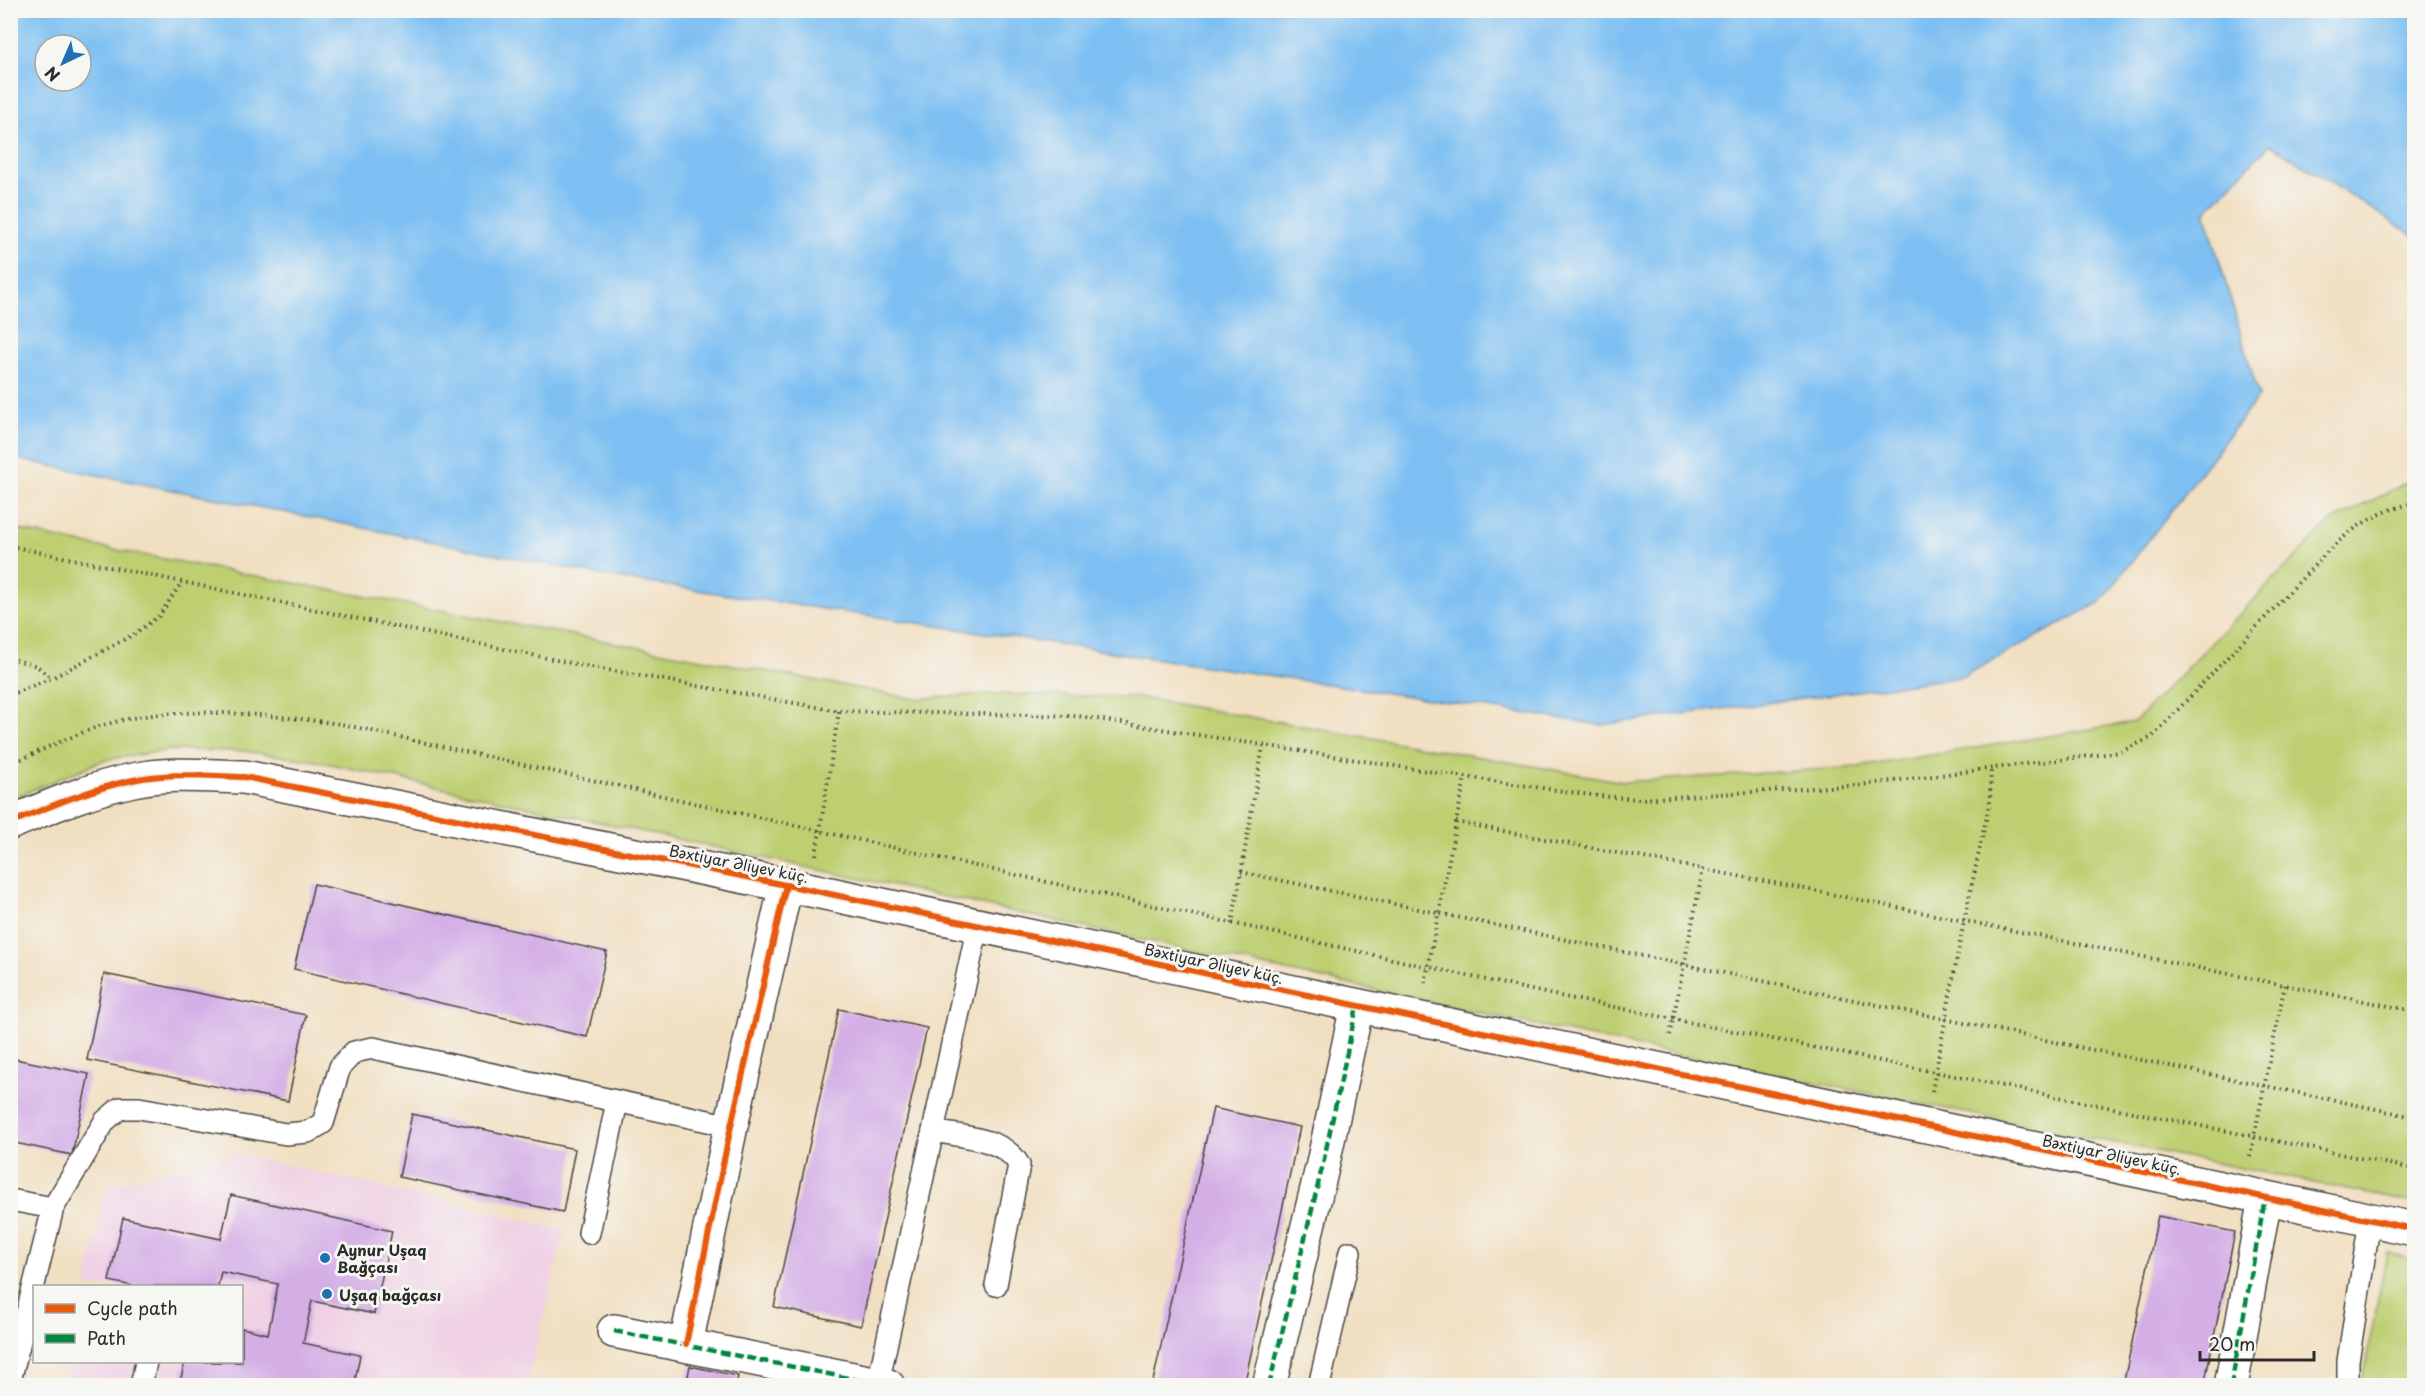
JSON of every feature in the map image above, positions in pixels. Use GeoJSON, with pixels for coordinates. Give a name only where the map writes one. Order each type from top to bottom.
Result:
{"type":"FeatureCollection","features":[{"type":"Feature","properties":{"kind":"street","name":"Bəxtiyar Əliyev küç."},"geometry":{"type":"LineString","coordinates":[[10,823],[81,794],[135,780],[184,776],[244,777],[799,887],[2415,1230]]}},
{"type":"Feature","properties":{"kind":"street"},"geometry":{"type":"LineString","coordinates":[[686,1344],[731,1126],[799,887]]}},
{"type":"Feature","properties":{"kind":"street"},"geometry":{"type":"LineString","coordinates":[[1269,1386],[1322,1168],[1357,1006]]}},
{"type":"Feature","properties":{"kind":"street"},"geometry":{"type":"LineString","coordinates":[[2231,1386],[2254,1196]]}},
{"type":"Feature","properties":{"kind":"street"},"geometry":{"type":"LineString","coordinates":[[614,1331],[883,1384]]}},
{"type":"Feature","properties":{"kind":"lane"},"geometry":{"type":"LineString","coordinates":[[883,1384],[933,1131],[978,925]]}},
{"type":"Feature","properties":{"kind":"lane"},"geometry":{"type":"LineString","coordinates":[[35,1285],[53,1208],[105,1120],[120,1108],[139,1108],[286,1134],[308,1132],[323,1124],[340,1067],[354,1052],[373,1048],[731,1126]]}},
{"type":"Feature","properties":{"kind":"lane"},"geometry":{"type":"LineString","coordinates":[[589,1233],[617,1102]]}},
{"type":"Feature","properties":{"kind":"lane"},"geometry":{"type":"LineString","coordinates":[[933,1131],[994,1144],[1013,1153],[1019,1165],[996,1285]]}},
{"type":"Feature","properties":{"kind":"lane"},"geometry":{"type":"LineString","coordinates":[[10,1200],[53,1208]]}},
{"type":"Feature","properties":{"kind":"lane"},"geometry":{"type":"LineString","coordinates":[[2348,1386],[2348,1362],[2370,1220]]}},
{"type":"Feature","properties":{"kind":"lane"},"geometry":{"type":"LineString","coordinates":[[1319,1386],[1350,1252]]}},
{"type":"Feature","properties":{"kind":"lane"},"geometry":{"type":"LineString","coordinates":[[10,1380],[33,1294]]}},
{"type":"Feature","properties":{"kind":"lane"},"geometry":{"type":"LineString","coordinates":[[141,1386],[146,1363]]}},
{"type":"Feature","properties":{"kind":"path"},"geometry":{"type":"LineString","coordinates":[[10,546],[580,665],[839,711],[1078,717],[1465,777],[1640,800],[1862,785],[2120,752],[2152,737],[2357,525],[2392,508],[2415,503]]}},
{"type":"Feature","properties":{"kind":"path"},"geometry":{"type":"LineString","coordinates":[[10,695],[51,678],[133,635],[159,616],[182,582]]}},
{"type":"Feature","properties":{"kind":"path"},"geometry":{"type":"LineString","coordinates":[[10,658],[37,666],[51,678]]}},
{"type":"Feature","properties":{"kind":"path"},"geometry":{"type":"LineString","coordinates":[[799,887],[819,832],[839,711]]}},
{"type":"Feature","properties":{"kind":"path"},"geometry":{"type":"LineString","coordinates":[[10,764],[104,725],[139,718],[204,713],[290,718],[340,724],[1429,968],[2415,1169]]}},
{"type":"Feature","properties":{"kind":"path"},"geometry":{"type":"LineString","coordinates":[[1232,924],[1263,746]]}},
{"type":"Feature","properties":{"kind":"path"},"geometry":{"type":"LineString","coordinates":[[1925,1127],[1964,921],[1990,801],[1991,768]]}},
{"type":"Feature","properties":{"kind":"path"},"geometry":{"type":"LineString","coordinates":[[1417,1019],[1429,968],[1465,777]]}},
{"type":"Feature","properties":{"kind":"path"},"geometry":{"type":"LineString","coordinates":[[1456,822],[2415,1011]]}},
{"type":"Feature","properties":{"kind":"path"},"geometry":{"type":"LineString","coordinates":[[1664,1071],[1703,869]]}},
{"type":"Feature","properties":{"kind":"path"},"geometry":{"type":"LineString","coordinates":[[1241,872],[2415,1117]]}},
{"type":"Feature","properties":{"kind":"path"},"geometry":{"type":"LineString","coordinates":[[2254,1196],[2253,1137],[2285,984]]}},
{"type":"Feature","properties":{"kind":"shaded area","name":"Aynur Uşaq Bağçası"},"geometry":{"type":"Polygon","coordinates":[[[238,1154],[565,1230],[527,1385],[65,1386],[70,1363],[243,1363],[243,1285],[86,1285],[106,1186],[238,1154]]]}},
{"type":"Feature","properties":{"kind":"green space"},"geometry":{"type":"Polygon","coordinates":[[[2414,482],[2414,1203],[1629,1045],[312,760],[243,751],[170,750],[104,760],[11,799],[11,528],[73,542],[916,699],[987,694],[1136,697],[1624,782],[1858,767],[2134,722],[2330,522],[2404,484],[2414,482]]]}},
{"type":"Feature","properties":{"kind":"green space"},"geometry":{"type":"Polygon","coordinates":[[[2387,1253],[2414,1259],[2414,1385],[2390,1385],[2362,1381],[2387,1253]]]}},
{"type":"Feature","properties":{"kind":"water"},"geometry":{"type":"Polygon","coordinates":[[[10,11],[2414,11],[2414,236],[2270,144],[2205,212],[2259,396],[2101,602],[1962,677],[1601,725],[622,579],[11,458],[10,11]]]}},
{"type":"Feature","properties":{"kind":"building"},"geometry":{"type":"Polygon","coordinates":[[[314,884],[607,952],[587,1037],[294,969],[314,884]]]}},
{"type":"Feature","properties":{"kind":"building"},"geometry":{"type":"Polygon","coordinates":[[[104,974],[306,1015],[288,1101],[87,1060],[104,974]]]}},
{"type":"Feature","properties":{"kind":"building"},"geometry":{"type":"Polygon","coordinates":[[[839,1009],[927,1028],[861,1326],[774,1307],[839,1009]]]}},
{"type":"Feature","properties":{"kind":"building"},"geometry":{"type":"Polygon","coordinates":[[[10,1058],[89,1074],[72,1155],[10,1142],[10,1058]]]}},
{"type":"Feature","properties":{"kind":"building"},"geometry":{"type":"Polygon","coordinates":[[[1213,1108],[1300,1127],[1244,1386],[1152,1386],[1213,1108]]]}},
{"type":"Feature","properties":{"kind":"building"},"geometry":{"type":"Polygon","coordinates":[[[412,1114],[575,1149],[563,1212],[399,1177],[412,1114]]]}},
{"type":"Feature","properties":{"kind":"building","name":"Uşaq bağçası"},"geometry":{"type":"Polygon","coordinates":[[[231,1195],[392,1231],[374,1314],[312,1301],[303,1343],[360,1355],[354,1386],[179,1386],[185,1363],[243,1363],[243,1328],[268,1334],[278,1284],[221,1272],[218,1285],[128,1285],[109,1281],[123,1218],[221,1239],[231,1195]]]}},
{"type":"Feature","properties":{"kind":"building"},"geometry":{"type":"Polygon","coordinates":[[[2158,1216],[2235,1232],[2204,1386],[2123,1386],[2158,1216]]]}},
{"type":"Feature","properties":{"kind":"building"},"geometry":{"type":"Polygon","coordinates":[[[690,1366],[738,1376],[736,1386],[686,1386],[690,1366]]]}},
{"type":"Feature","properties":{"kind":"marked path"},"geometry":{"type":"LineString","coordinates":[[1269,1386],[1322,1168],[1357,1006]]}},
{"type":"Feature","properties":{"kind":"marked path"},"geometry":{"type":"LineString","coordinates":[[2231,1386],[2265,1198]]}},
{"type":"Feature","properties":{"kind":"marked path"},"geometry":{"type":"LineString","coordinates":[[614,1331],[888,1386]]}},
{"type":"Feature","properties":{"kind":"cycle path"},"geometry":{"type":"LineString","coordinates":[[10,823],[86,793],[133,780],[174,775],[244,777],[811,890],[2414,1229]]}},
{"type":"Feature","properties":{"kind":"cycle path"},"geometry":{"type":"LineString","coordinates":[[686,1344],[731,1126],[786,885]]}},
{"type":"Feature","properties":{"kind":"place","name":"Aynur Uşaq Bağçası"},"geometry":{"type":"Point","coordinates":[325,1258]}},
{"type":"Feature","properties":{"kind":"place","name":"Uşaq bağçası"},"geometry":{"type":"Point","coordinates":[327,1294]}}]}
